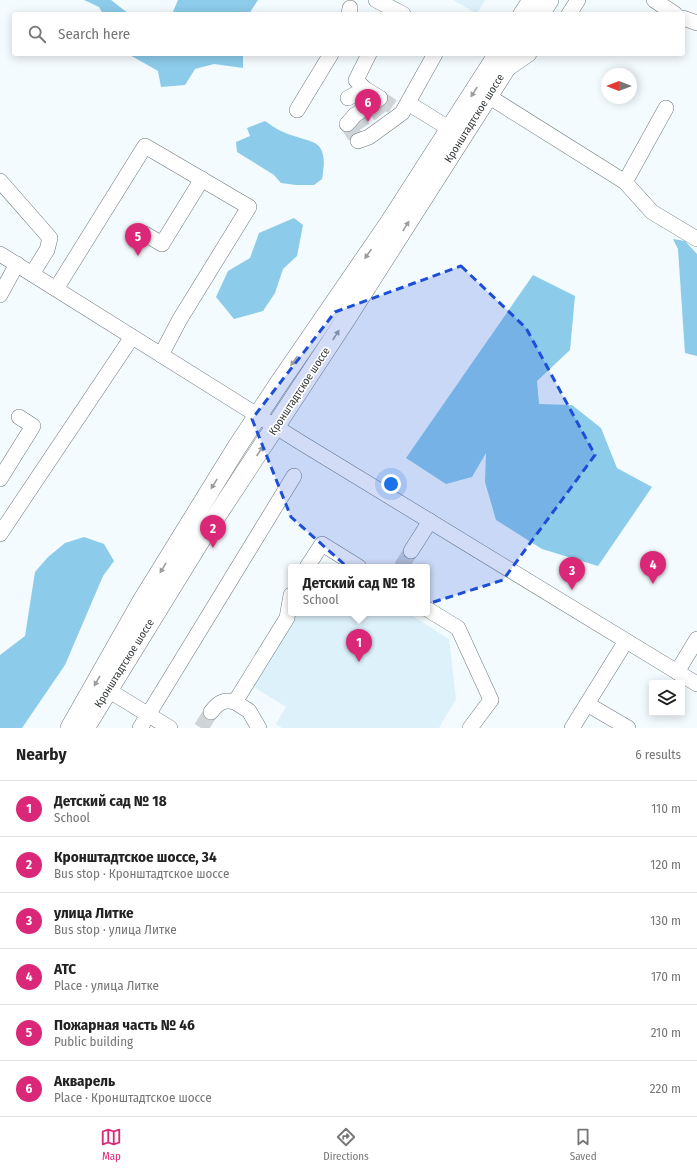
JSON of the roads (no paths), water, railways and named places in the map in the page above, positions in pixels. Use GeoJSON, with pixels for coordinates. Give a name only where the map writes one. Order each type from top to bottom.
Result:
{"type":"FeatureCollection","features":[{"type":"Feature","properties":{"kind":"main road"},"geometry":{"type":"LineString","coordinates":[[524,12],[532,0]]}},
{"type":"Feature","properties":{"kind":"main road"},"geometry":{"type":"LineString","coordinates":[[541,12],[549,0]]}},
{"type":"Feature","properties":{"kind":"main road","name":"Кронштадтское шоссе"},"geometry":{"type":"LineString","coordinates":[[70,728],[142,601],[258,415],[390,222],[497,56]]}},
{"type":"Feature","properties":{"kind":"main road","name":"Кронштадтское шоссе"},"geometry":{"type":"LineString","coordinates":[[85,728],[200,541],[276,426],[514,56]]}},
{"type":"Feature","properties":{"kind":"street"},"geometry":{"type":"LineString","coordinates":[[376,0],[399,12]]}},
{"type":"Feature","properties":{"kind":"street"},"geometry":{"type":"LineString","coordinates":[[570,12],[578,0]]}},
{"type":"Feature","properties":{"kind":"street"},"geometry":{"type":"LineString","coordinates":[[654,0],[672,12]]}},
{"type":"Feature","properties":{"kind":"street"},"geometry":{"type":"LineString","coordinates":[[685,19],[697,23]]}},
{"type":"Feature","properties":{"kind":"street"},"geometry":{"type":"LineString","coordinates":[[297,110],[330,56]]}},
{"type":"Feature","properties":{"kind":"street"},"geometry":{"type":"LineString","coordinates":[[347,124],[355,115],[380,98],[365,89],[356,80],[368,56]]}},
{"type":"Feature","properties":{"kind":"street"},"geometry":{"type":"LineString","coordinates":[[358,141],[368,137],[402,113],[434,56]]}},
{"type":"Feature","properties":{"kind":"street"},"geometry":{"type":"LineString","coordinates":[[504,72],[526,56]]}},
{"type":"Feature","properties":{"kind":"street"},"geometry":{"type":"LineString","coordinates":[[348,98],[365,89]]}},
{"type":"Feature","properties":{"kind":"street"},"geometry":{"type":"LineString","coordinates":[[488,96],[625,182],[652,212],[697,239]]}},
{"type":"Feature","properties":{"kind":"street"},"geometry":{"type":"LineString","coordinates":[[408,103],[450,129]]}},
{"type":"Feature","properties":{"kind":"street"},"geometry":{"type":"LineString","coordinates":[[625,182],[666,108]]}},
{"type":"Feature","properties":{"kind":"street"},"geometry":{"type":"LineString","coordinates":[[56,289],[145,146],[249,207],[180,319],[161,355]]}},
{"type":"Feature","properties":{"kind":"street"},"geometry":{"type":"LineString","coordinates":[[145,234],[162,244],[202,179]]}},
{"type":"Feature","properties":{"kind":"street"},"geometry":{"type":"LineString","coordinates":[[0,181],[50,238],[47,250],[32,274]]}},
{"type":"Feature","properties":{"kind":"street"},"geometry":{"type":"LineString","coordinates":[[0,254],[258,415],[697,684]]}},
{"type":"Feature","properties":{"kind":"street"},"geometry":{"type":"LineString","coordinates":[[0,295],[16,264]]}},
{"type":"Feature","properties":{"kind":"street"},"geometry":{"type":"LineString","coordinates":[[0,534],[132,337]]}},
{"type":"Feature","properties":{"kind":"street"},"geometry":{"type":"LineString","coordinates":[[2,471],[33,426],[19,417]]}},
{"type":"Feature","properties":{"kind":"street"},"geometry":{"type":"LineString","coordinates":[[140,728],[294,476]]}},
{"type":"Feature","properties":{"kind":"street"},"geometry":{"type":"LineString","coordinates":[[411,552],[430,521]]}},
{"type":"Feature","properties":{"kind":"street"},"geometry":{"type":"LineString","coordinates":[[309,564],[322,544],[354,564]]}},
{"type":"Feature","properties":{"kind":"street"},"geometry":{"type":"LineString","coordinates":[[430,611],[458,628],[491,700],[470,728]]}},
{"type":"Feature","properties":{"kind":"street"},"geometry":{"type":"LineString","coordinates":[[234,702],[287,618],[288,612]]}},
{"type":"Feature","properties":{"kind":"street"},"geometry":{"type":"LineString","coordinates":[[677,672],[697,639]]}},
{"type":"Feature","properties":{"kind":"street"},"geometry":{"type":"LineString","coordinates":[[572,728],[626,641]]}},
{"type":"Feature","properties":{"kind":"street"},"geometry":{"type":"LineString","coordinates":[[108,690],[170,728]]}},
{"type":"Feature","properties":{"kind":"street"},"geometry":{"type":"LineString","coordinates":[[211,712],[220,702],[228,700],[234,702],[249,712],[259,728]]}},
{"type":"Feature","properties":{"kind":"street"},"geometry":{"type":"LineString","coordinates":[[587,704],[628,728]]}},
{"type":"Feature","properties":{"kind":"tunnel"},"geometry":{"type":"LineString","coordinates":[[380,98],[402,113]]}},
{"type":"Feature","properties":{"kind":"tunnel"},"geometry":{"type":"LineString","coordinates":[[371,104],[387,124]]}},
{"type":"Feature","properties":{"kind":"tunnel"},"geometry":{"type":"LineString","coordinates":[[355,115],[369,137]]}},
{"type":"Feature","properties":{"kind":"tunnel"},"geometry":{"type":"LineString","coordinates":[[347,124],[358,141]]}},
{"type":"Feature","properties":{"kind":"tunnel"},"geometry":{"type":"LineString","coordinates":[[403,564],[411,551]]}},
{"type":"Feature","properties":{"kind":"tunnel"},"geometry":{"type":"LineString","coordinates":[[201,728],[211,712]]}},
{"type":"Feature","properties":{"kind":"place","name":"Акварель"},"geometry":{"type":"Point","coordinates":[368,122]}},
{"type":"Feature","properties":{"kind":"place","name":"Пожарная часть № 46"},"geometry":{"type":"Point","coordinates":[138,256]}},
{"type":"Feature","properties":{"kind":"place","name":"Кронштадтское шоссе, 34"},"geometry":{"type":"Point","coordinates":[213,548]}},
{"type":"Feature","properties":{"kind":"place","name":"АТС"},"geometry":{"type":"Point","coordinates":[653,584]}},
{"type":"Feature","properties":{"kind":"place","name":"улица Литке"},"geometry":{"type":"Point","coordinates":[572,590]}},
{"type":"Feature","properties":{"kind":"place","name":"Детский сад № 18"},"geometry":{"type":"Point","coordinates":[359,662]}}]}
